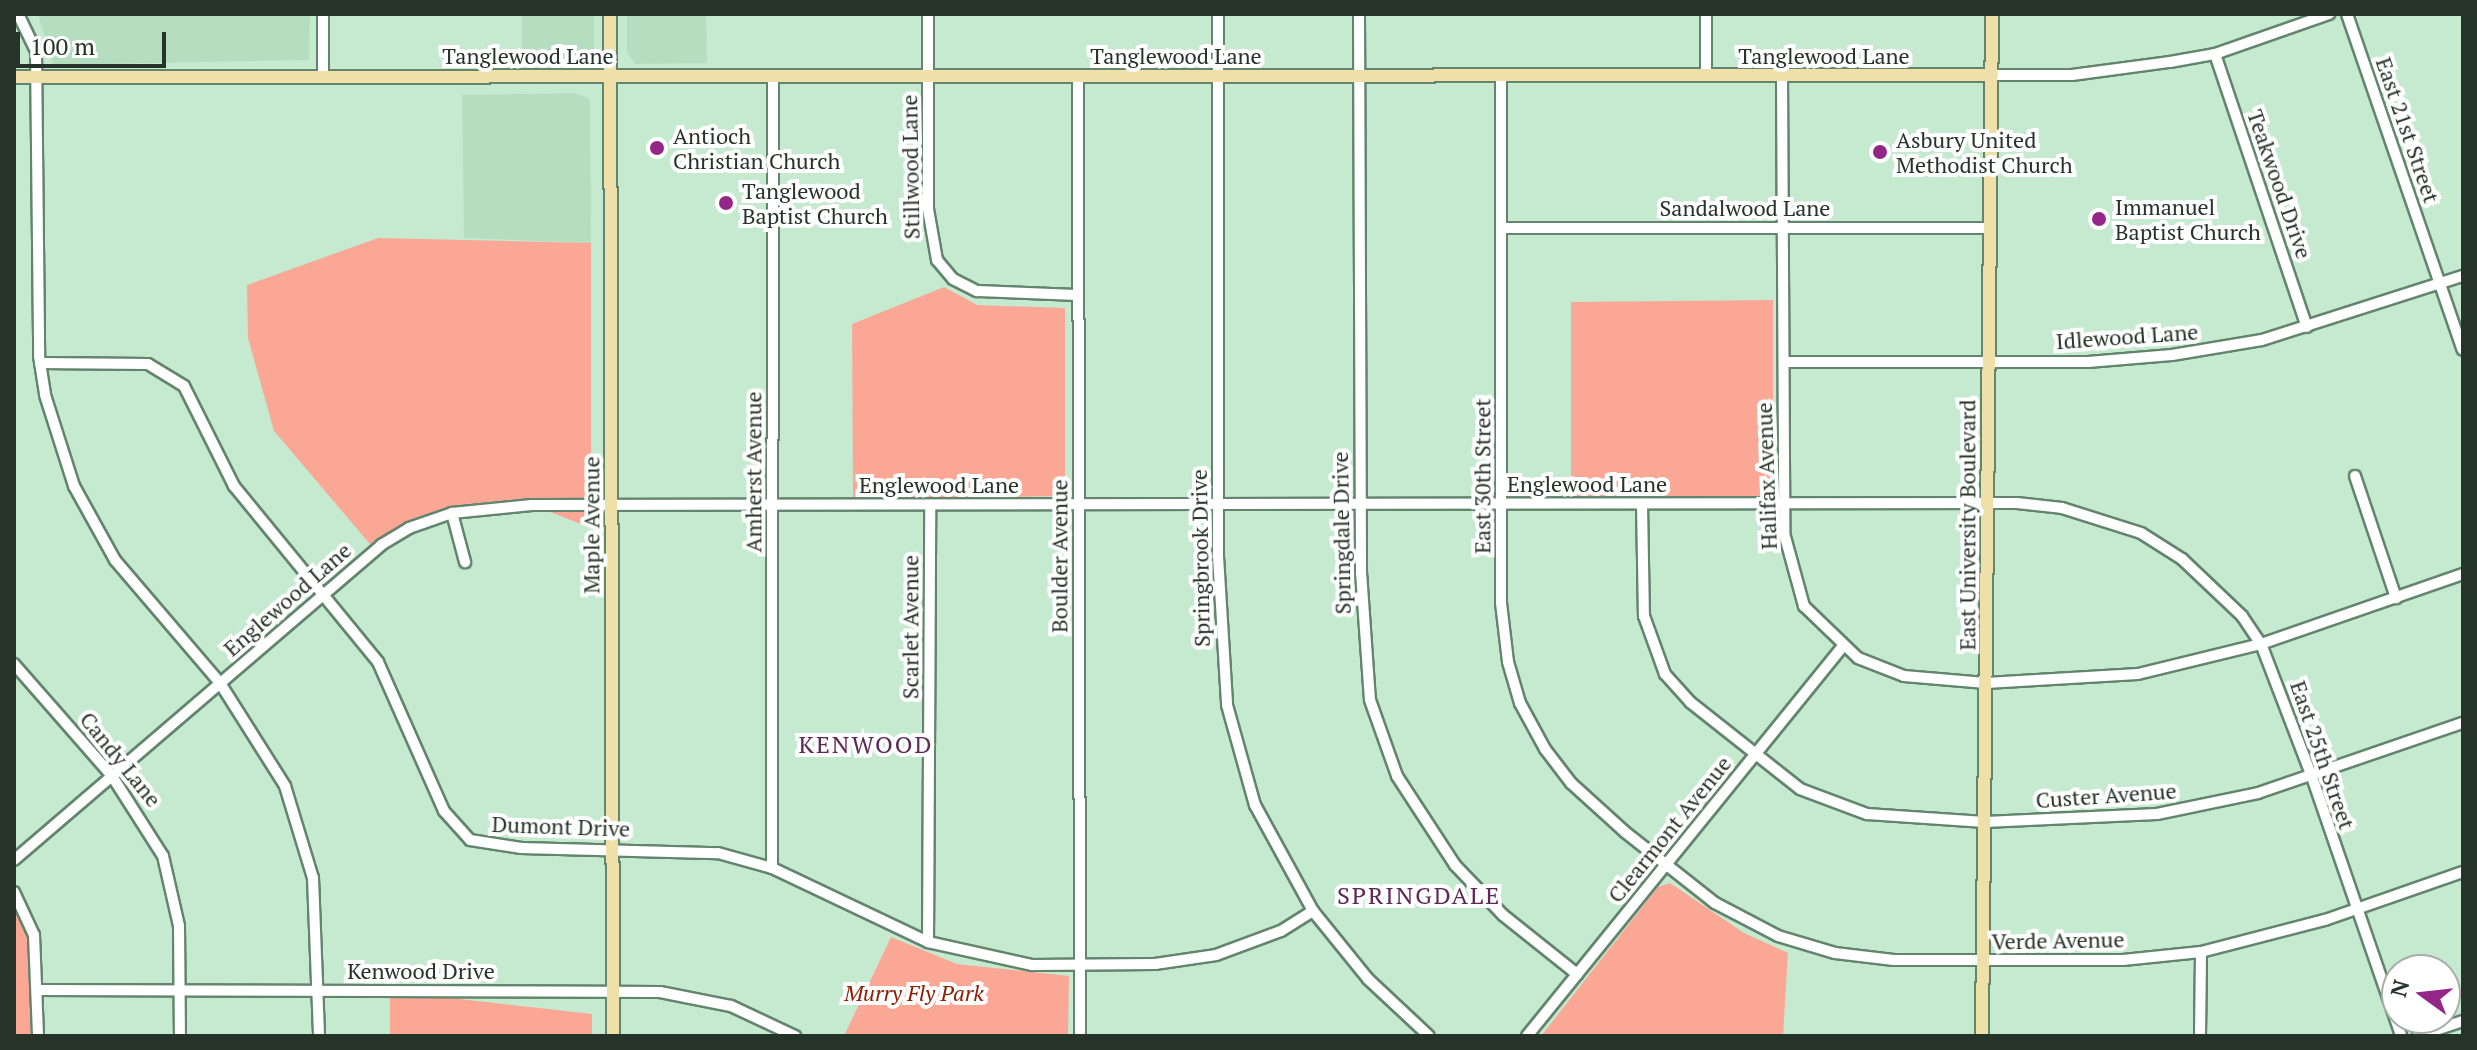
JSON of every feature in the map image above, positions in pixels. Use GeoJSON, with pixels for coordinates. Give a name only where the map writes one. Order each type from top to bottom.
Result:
{"type":"FeatureCollection","features":[{"type":"Feature","properties":{"kind":"main road","name":"Maple Avenue"},"geometry":{"type":"LineString","coordinates":[[610,14],[613,1036]]}},
{"type":"Feature","properties":{"kind":"main road","name":"East University Boulevard"},"geometry":{"type":"LineString","coordinates":[[1982,1036],[1992,14]]}},
{"type":"Feature","properties":{"kind":"main road","name":"Tanglewood Lane"},"geometry":{"type":"LineString","coordinates":[[14,77],[1992,75]]}},
{"type":"Feature","properties":{"kind":"street"},"geometry":{"type":"LineString","coordinates":[[18,14],[34,41],[37,77],[40,363],[74,486],[115,560],[220,683],[272,760],[297,816],[316,900],[319,1036]]}},
{"type":"Feature","properties":{"kind":"street"},"geometry":{"type":"LineString","coordinates":[[323,14],[323,76]]}},
{"type":"Feature","properties":{"kind":"street","name":"Stillwood Lane"},"geometry":{"type":"LineString","coordinates":[[928,14],[928,209],[937,260],[953,279],[977,291],[1078,295]]}},
{"type":"Feature","properties":{"kind":"street","name":"Springbrook Drive"},"geometry":{"type":"LineString","coordinates":[[1218,14],[1219,505],[1223,677],[1236,746],[1260,816],[1313,911],[1359,970],[1429,1036]]}},
{"type":"Feature","properties":{"kind":"street","name":"Springdale Drive"},"geometry":{"type":"LineString","coordinates":[[1359,14],[1361,505],[1365,667],[1376,725],[1397,776],[1433,836],[1475,887],[1577,974]]}},
{"type":"Feature","properties":{"kind":"street"},"geometry":{"type":"LineString","coordinates":[[1706,14],[1706,75]]}},
{"type":"Feature","properties":{"kind":"street","name":"Tanglewood Lane"},"geometry":{"type":"LineString","coordinates":[[1992,75],[2072,75],[2215,54],[2329,14]]}},
{"type":"Feature","properties":{"kind":"street","name":"East 21st Street"},"geometry":{"type":"LineString","coordinates":[[2347,14],[2463,350]]}},
{"type":"Feature","properties":{"kind":"street","name":"Teakwood Drive"},"geometry":{"type":"LineString","coordinates":[[2215,54],[2307,327]]}},
{"type":"Feature","properties":{"kind":"street","name":"East 30th Street"},"geometry":{"type":"LineString","coordinates":[[1501,75],[1503,633],[1525,713],[1571,783],[1666,865]]}},
{"type":"Feature","properties":{"kind":"street","name":"Halifax Avenue"},"geometry":{"type":"LineString","coordinates":[[1782,75],[1786,546],[1804,606],[1843,646],[1888,672],[1986,683],[2138,674],[2261,644],[2463,574]]}},
{"type":"Feature","properties":{"kind":"street","name":"Amherst Avenue"},"geometry":{"type":"LineString","coordinates":[[772,868],[773,76]]}},
{"type":"Feature","properties":{"kind":"street","name":"Boulder Avenue"},"geometry":{"type":"LineString","coordinates":[[1078,76],[1080,1036]]}},
{"type":"Feature","properties":{"kind":"street","name":"Sandalwood Lane"},"geometry":{"type":"LineString","coordinates":[[1502,228],[1989,228]]}},
{"type":"Feature","properties":{"kind":"street","name":"Idlewood Lane"},"geometry":{"type":"LineString","coordinates":[[1784,362],[1988,362],[2172,355],[2307,327],[2463,276]]}},
{"type":"Feature","properties":{"kind":"street","name":"Dumont Drive"},"geometry":{"type":"LineString","coordinates":[[40,363],[148,364],[176,377],[234,486],[326,592],[387,677],[444,811],[459,833],[497,847],[718,853],[772,868],[928,942],[1032,965],[1155,964],[1216,955],[1281,931],[1313,911]]}},
{"type":"Feature","properties":{"kind":"street"},"geometry":{"type":"LineString","coordinates":[[2355,476],[2396,598]]}},
{"type":"Feature","properties":{"kind":"street","name":"Custer Avenue"},"geometry":{"type":"LineString","coordinates":[[1642,504],[1644,616],[1657,661],[1690,702],[1800,789],[1867,814],[1985,822],[2157,814],[2258,793],[2463,723]]}},
{"type":"Feature","properties":{"kind":"street","name":"Englewood Lane"},"geometry":{"type":"LineString","coordinates":[[14,860],[381,545],[452,513],[611,505],[1987,504],[2062,508],[2141,533]]}},
{"type":"Feature","properties":{"kind":"street","name":"Scarlet Avenue"},"geometry":{"type":"LineString","coordinates":[[928,942],[930,505]]}},
{"type":"Feature","properties":{"kind":"street"},"geometry":{"type":"LineString","coordinates":[[452,513],[465,562]]}},
{"type":"Feature","properties":{"kind":"street","name":"East 25th Street"},"geometry":{"type":"LineString","coordinates":[[2141,533],[2213,584],[2261,644],[2311,774],[2401,1036]]}},
{"type":"Feature","properties":{"kind":"street","name":"Clearmont Avenue"},"geometry":{"type":"LineString","coordinates":[[1527,1036],[1843,646]]}},
{"type":"Feature","properties":{"kind":"street","name":"Candy Lane"},"geometry":{"type":"LineString","coordinates":[[14,664],[112,776],[152,832],[172,879],[181,990],[180,1036]]}},
{"type":"Feature","properties":{"kind":"street","name":"Verde Avenue"},"geometry":{"type":"LineString","coordinates":[[1666,865],[1715,903],[1778,936],[1835,953],[1983,962],[2123,960],[2201,952],[2357,908],[2463,872]]}},
{"type":"Feature","properties":{"kind":"street"},"geometry":{"type":"LineString","coordinates":[[14,892],[31,921],[38,990],[38,1036]]}},
{"type":"Feature","properties":{"kind":"street"},"geometry":{"type":"LineString","coordinates":[[2200,1036],[2201,952]]}},
{"type":"Feature","properties":{"kind":"street","name":"Kenwood Drive"},"geometry":{"type":"LineString","coordinates":[[38,990],[612,991],[701,998],[749,1012],[795,1036]]}},
{"type":"Feature","properties":{"kind":"street"},"geometry":{"type":"LineString","coordinates":[[2418,1036],[2463,1021]]}},
{"type":"Feature","properties":{"kind":"shaded area"},"geometry":{"type":"Polygon","coordinates":[[[38,14],[310,14],[309,60],[53,65],[38,14]]]}},
{"type":"Feature","properties":{"kind":"shaded area"},"geometry":{"type":"Polygon","coordinates":[[[522,14],[594,14],[594,50],[586,62],[522,62],[522,14]]]}},
{"type":"Feature","properties":{"kind":"shaded area"},"geometry":{"type":"Polygon","coordinates":[[[627,14],[706,14],[707,63],[635,64],[627,52],[627,14]]]}},
{"type":"Feature","properties":{"kind":"shaded area"},"geometry":{"type":"Polygon","coordinates":[[[574,93],[590,99],[591,243],[464,238],[462,95],[574,93]]]}},
{"type":"Feature","properties":{"kind":"green space"},"geometry":{"type":"Polygon","coordinates":[[[378,238],[591,243],[591,528],[532,505],[438,517],[375,550],[274,431],[248,338],[247,285],[378,238]]]}},
{"type":"Feature","properties":{"kind":"green space"},"geometry":{"type":"Polygon","coordinates":[[[944,287],[977,305],[1065,308],[1065,496],[853,499],[852,324],[944,287]]]}},
{"type":"Feature","properties":{"kind":"green space"},"geometry":{"type":"Polygon","coordinates":[[[1773,300],[1773,496],[1571,498],[1571,302],[1773,300]]]}},
{"type":"Feature","properties":{"kind":"green space"},"geometry":{"type":"Polygon","coordinates":[[[1670,883],[1744,933],[1788,953],[1783,1036],[1541,1036],[1658,887],[1670,883]]]}},
{"type":"Feature","properties":{"kind":"green space"},"geometry":{"type":"Polygon","coordinates":[[[14,892],[29,917],[38,1036],[14,1036],[14,892]]]}},
{"type":"Feature","properties":{"kind":"green space","name":"Murry Fly Park"},"geometry":{"type":"Polygon","coordinates":[[[891,937],[957,964],[1069,976],[1068,1036],[844,1036],[891,937]]]}},
{"type":"Feature","properties":{"kind":"green space"},"geometry":{"type":"Polygon","coordinates":[[[390,991],[592,1014],[592,1036],[390,1036],[390,991]]]}},
{"type":"Feature","properties":{"kind":"place","name":"Antioch Christian Church"},"geometry":{"type":"Point","coordinates":[657,148]}},
{"type":"Feature","properties":{"kind":"place","name":"Asbury United Methodist Church"},"geometry":{"type":"Point","coordinates":[1880,152]}},
{"type":"Feature","properties":{"kind":"place","name":"Tanglewood Baptist Church"},"geometry":{"type":"Point","coordinates":[726,203]}},
{"type":"Feature","properties":{"kind":"place","name":"Immanuel Baptist Church"},"geometry":{"type":"Point","coordinates":[2099,219]}},
{"type":"Feature","properties":{"kind":"district","name":"KENWOOD"},"geometry":{"type":"Point","coordinates":[866,745]}},
{"type":"Feature","properties":{"kind":"district","name":"SPRINGDALE"},"geometry":{"type":"Point","coordinates":[1419,896]}}]}
